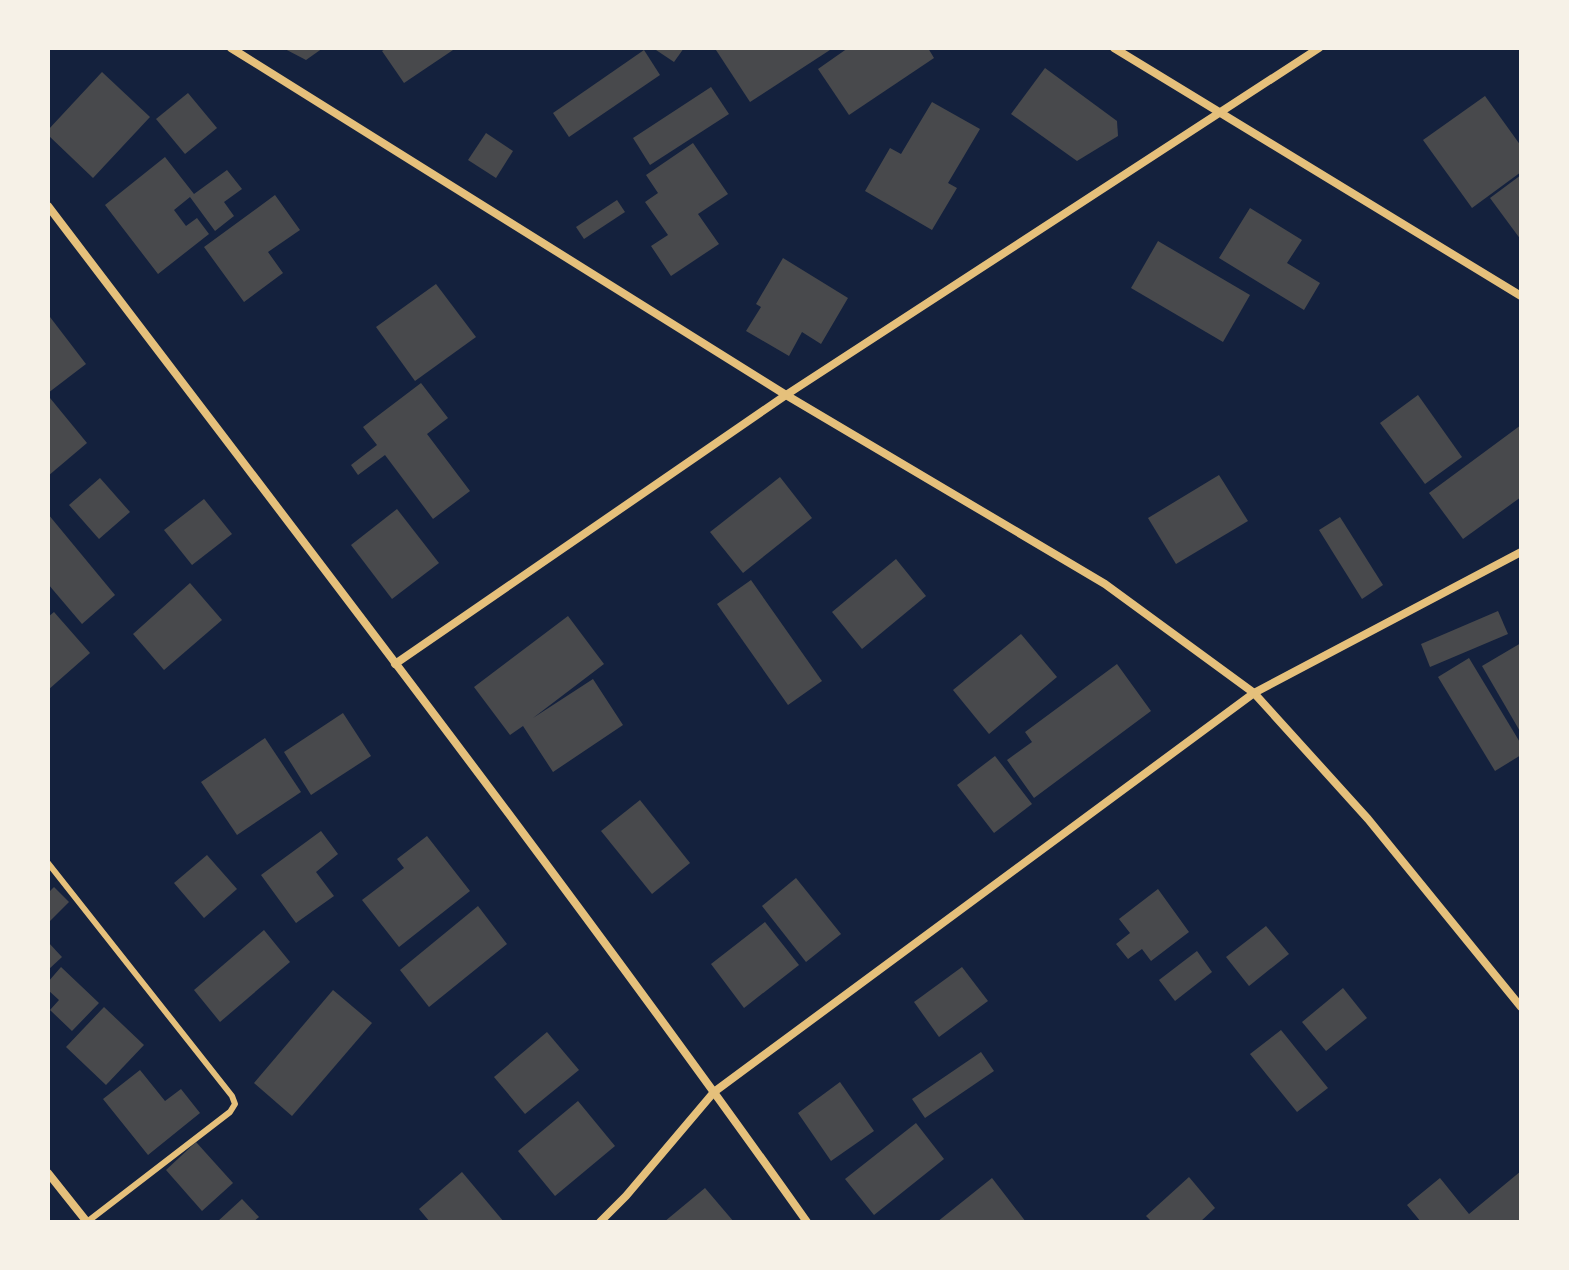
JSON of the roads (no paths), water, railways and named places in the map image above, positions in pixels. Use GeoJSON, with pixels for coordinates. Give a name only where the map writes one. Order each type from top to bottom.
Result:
{"type":"FeatureCollection","features":[{"type":"Feature","properties":{"kind":"street"},"geometry":{"type":"LineString","coordinates":[[231,48],[786,395],[1105,584],[1254,693],[1368,819],[1521,1007]]}},
{"type":"Feature","properties":{"kind":"street"},"geometry":{"type":"LineString","coordinates":[[1114,48],[1521,296]]}},
{"type":"Feature","properties":{"kind":"street"},"geometry":{"type":"LineString","coordinates":[[395,664],[786,395],[1319,48]]}},
{"type":"Feature","properties":{"kind":"street"},"geometry":{"type":"LineString","coordinates":[[48,206],[395,664],[714,1092],[807,1222]]}},
{"type":"Feature","properties":{"kind":"street"},"geometry":{"type":"LineString","coordinates":[[600,1222],[626,1196],[714,1092],[1254,693],[1521,552]]}},
{"type":"Feature","properties":{"kind":"street"},"geometry":{"type":"LineString","coordinates":[[48,1173],[87,1222]]}},
{"type":"Feature","properties":{"kind":"lane"},"geometry":{"type":"LineString","coordinates":[[48,863],[232,1096],[235,1104],[230,1112],[87,1222]]}}]}
